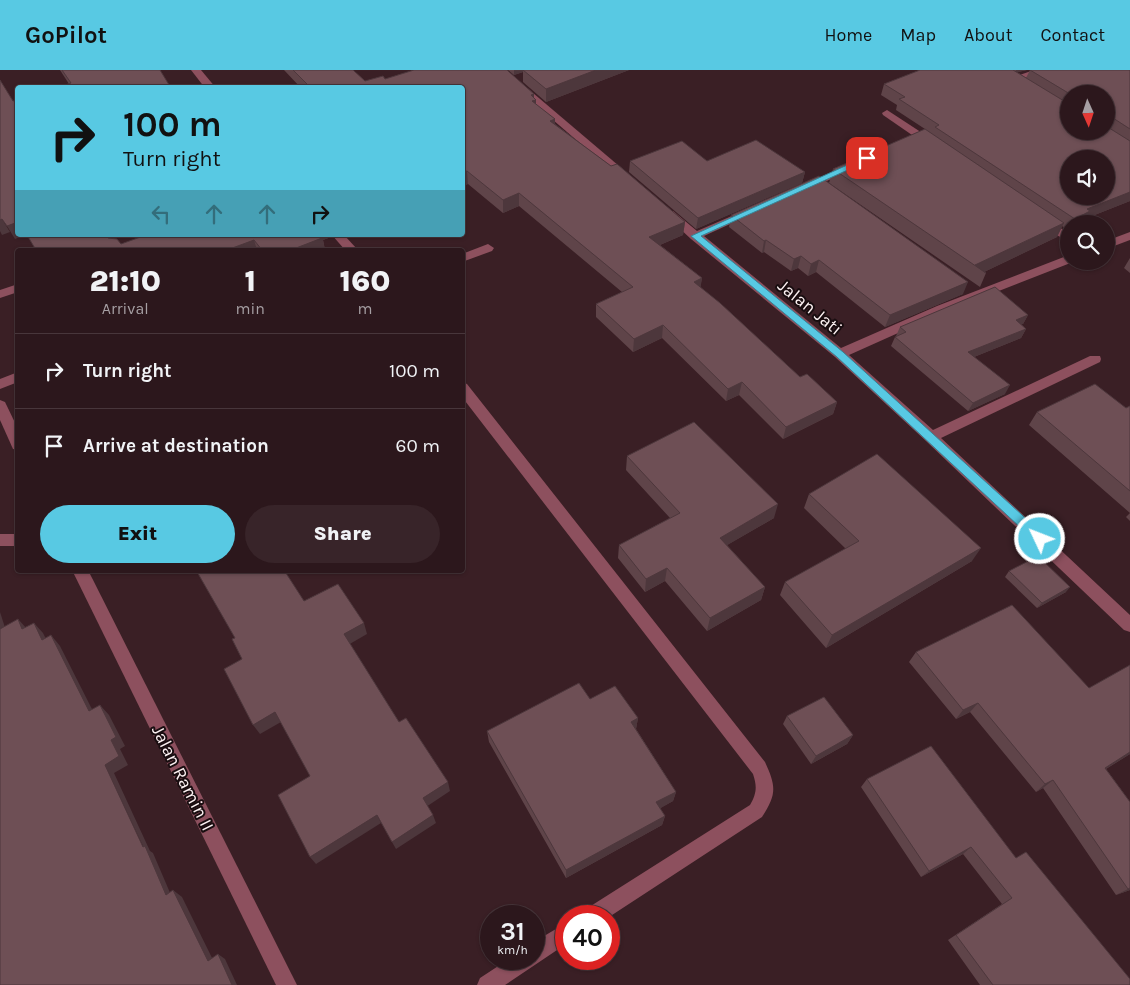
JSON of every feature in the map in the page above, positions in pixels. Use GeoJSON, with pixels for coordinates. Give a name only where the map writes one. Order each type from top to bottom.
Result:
{"type":"FeatureCollection","features":[{"type":"Feature","properties":{"kind":"street"},"geometry":{"type":"LineString","coordinates":[[196,70],[208,85]]}},
{"type":"Feature","properties":{"kind":"street"},"geometry":{"type":"LineString","coordinates":[[500,70],[642,190]]}},
{"type":"Feature","properties":{"kind":"street"},"geometry":{"type":"LineString","coordinates":[[1029,88],[1010,77],[1044,70]]}},
{"type":"Feature","properties":{"kind":"street"},"geometry":{"type":"LineString","coordinates":[[513,81],[528,75]]}},
{"type":"Feature","properties":{"kind":"street"},"geometry":{"type":"LineString","coordinates":[[887,113],[913,136],[942,151]]}},
{"type":"Feature","properties":{"kind":"street"},"geometry":{"type":"LineString","coordinates":[[800,190],[821,185],[859,162]]}},
{"type":"Feature","properties":{"kind":"street","name":"Jalan Jati"},"geometry":{"type":"LineString","coordinates":[[657,203],[840,354],[1127,617]]}},
{"type":"Feature","properties":{"kind":"street"},"geometry":{"type":"LineString","coordinates":[[695,236],[756,209]]}},
{"type":"Feature","properties":{"kind":"street"},"geometry":{"type":"LineString","coordinates":[[1037,217],[1060,233]]}},
{"type":"Feature","properties":{"kind":"street"},"geometry":{"type":"LineString","coordinates":[[1115,242],[1130,236]]}},
{"type":"Feature","properties":{"kind":"street"},"geometry":{"type":"LineString","coordinates":[[340,237],[350,248]]}},
{"type":"Feature","properties":{"kind":"street"},"geometry":{"type":"LineString","coordinates":[[465,257],[488,248]]}},
{"type":"Feature","properties":{"kind":"street"},"geometry":{"type":"LineString","coordinates":[[840,354],[973,292],[1060,262]]}},
{"type":"Feature","properties":{"kind":"street"},"geometry":{"type":"LineString","coordinates":[[0,294],[15,289]]}},
{"type":"Feature","properties":{"kind":"street"},"geometry":{"type":"LineString","coordinates":[[931,437],[1095,359]]}},
{"type":"Feature","properties":{"kind":"street"},"geometry":{"type":"LineString","coordinates":[[0,384],[15,378]]}},
{"type":"Feature","properties":{"kind":"street"},"geometry":{"type":"LineString","coordinates":[[465,391],[759,768],[765,781],[765,797],[756,811],[610,905]]}},
{"type":"Feature","properties":{"kind":"street"},"geometry":{"type":"LineString","coordinates":[[0,405],[15,438]]}},
{"type":"Feature","properties":{"kind":"street"},"geometry":{"type":"LineString","coordinates":[[0,540],[15,540]]}},
{"type":"Feature","properties":{"kind":"street","name":"Jalan Ramin II"},"geometry":{"type":"LineString","coordinates":[[81,573],[287,985]]}},
{"type":"Feature","properties":{"kind":"street"},"geometry":{"type":"LineString","coordinates":[[487,985],[510,970]]}},
{"type":"Feature","properties":{"kind":"building"},"geometry":{"type":"Polygon","coordinates":[[[62,70],[160,70],[169,85],[65,85],[71,83],[62,70]]]}},
{"type":"Feature","properties":{"kind":"building"},"geometry":{"type":"Polygon","coordinates":[[[293,70],[353,70],[365,81],[383,76],[385,79],[414,70],[507,70],[534,94],[531,95],[536,100],[532,101],[555,119],[550,121],[611,166],[617,164],[685,222],[649,237],[702,278],[694,282],[720,303],[800,377],[807,374],[837,402],[786,427],[742,382],[728,389],[663,325],[634,339],[596,304],[633,287],[519,193],[503,200],[467,171],[465,171],[465,85],[308,85],[293,70]]]}},
{"type":"Feature","properties":{"kind":"building"},"geometry":{"type":"Polygon","coordinates":[[[523,70],[596,70],[546,89],[523,70]]]}},
{"type":"Feature","properties":{"kind":"building"},"geometry":{"type":"Polygon","coordinates":[[[920,70],[1013,70],[1060,99],[1060,140],[1115,140],[1115,132],[1130,141],[1130,192],[1115,198],[1115,150],[1060,150],[1060,205],[1097,205],[1087,209],[1090,211],[1082,215],[1069,215],[935,127],[939,125],[899,99],[905,97],[884,84],[920,70]]]}},
{"type":"Feature","properties":{"kind":"building"},"geometry":{"type":"Polygon","coordinates":[[[1030,70],[1130,70],[1130,129],[1115,119],[1115,85],[1060,85],[1060,88],[1030,70]]]}},
{"type":"Feature","properties":{"kind":"building"},"geometry":{"type":"Polygon","coordinates":[[[0,80],[13,101],[15,101],[15,223],[7,226],[2,219],[0,220],[0,80]]]}},
{"type":"Feature","properties":{"kind":"building"},"geometry":{"type":"Polygon","coordinates":[[[925,129],[1060,220],[1060,225],[975,265],[986,273],[833,169],[925,129]]]}},
{"type":"Feature","properties":{"kind":"building"},"geometry":{"type":"Polygon","coordinates":[[[756,140],[805,172],[698,218],[630,161],[682,141],[707,161],[756,140]]]}},
{"type":"Feature","properties":{"kind":"building"},"geometry":{"type":"Polygon","coordinates":[[[819,176],[968,282],[890,315],[819,260],[811,264],[801,256],[794,259],[766,240],[764,241],[731,215],[819,176]]]}},
{"type":"Feature","properties":{"kind":"building"},"geometry":{"type":"Polygon","coordinates":[[[28,237],[108,237],[117,239],[121,244],[140,237],[322,238],[296,248],[260,248],[254,240],[232,248],[35,248],[28,237]]]}},
{"type":"Feature","properties":{"kind":"building"},"geometry":{"type":"Polygon","coordinates":[[[995,287],[1028,315],[1016,320],[1026,329],[968,352],[1010,385],[973,403],[895,337],[906,332],[900,327],[995,287]]]}},
{"type":"Feature","properties":{"kind":"building"},"geometry":{"type":"Polygon","coordinates":[[[1095,384],[1126,408],[1130,406],[1130,491],[1037,412],[1095,384]]]}},
{"type":"Feature","properties":{"kind":"building"},"geometry":{"type":"Polygon","coordinates":[[[694,422],[778,504],[720,538],[765,587],[710,618],[667,568],[646,579],[619,545],[680,513],[627,456],[694,422]]]}},
{"type":"Feature","properties":{"kind":"building"},"geometry":{"type":"Polygon","coordinates":[[[877,454],[981,548],[832,635],[785,582],[859,541],[809,494],[877,454]]]}},
{"type":"Feature","properties":{"kind":"building"},"geometry":{"type":"Polygon","coordinates":[[[1038,556],[1070,587],[1042,603],[1009,571],[1038,556]]]}},
{"type":"Feature","properties":{"kind":"building"},"geometry":{"type":"Polygon","coordinates":[[[198,573],[286,573],[304,601],[338,584],[364,623],[344,634],[399,722],[406,718],[448,782],[423,798],[433,815],[392,842],[377,815],[310,857],[278,795],[310,776],[275,712],[253,725],[224,669],[242,659],[232,639],[235,638],[198,573]]]}},
{"type":"Feature","properties":{"kind":"building"},"geometry":{"type":"Polygon","coordinates":[[[1012,605],[1089,688],[1130,665],[1130,752],[1105,768],[1130,802],[1130,888],[1128,889],[1053,780],[1045,784],[978,703],[963,710],[916,652],[1012,605]]]}},
{"type":"Feature","properties":{"kind":"building"},"geometry":{"type":"Polygon","coordinates":[[[18,619],[22,629],[34,623],[42,640],[51,635],[89,711],[100,705],[116,737],[111,740],[119,756],[105,765],[143,847],[145,846],[166,895],[173,890],[208,961],[218,954],[232,985],[0,985],[0,629],[18,619]]]}},
{"type":"Feature","properties":{"kind":"building"},"geometry":{"type":"Polygon","coordinates":[[[579,683],[590,699],[615,686],[638,718],[631,722],[676,792],[656,802],[665,816],[566,870],[487,731],[579,683]]]}},
{"type":"Feature","properties":{"kind":"building"},"geometry":{"type":"Polygon","coordinates":[[[824,697],[853,735],[816,756],[787,716],[824,697]]]}},
{"type":"Feature","properties":{"kind":"building"},"geometry":{"type":"Polygon","coordinates":[[[931,746],[1016,858],[1026,852],[1130,979],[1130,985],[993,985],[956,935],[1012,898],[971,847],[929,871],[867,779],[931,746]]]}},
{"type":"Feature","properties":{"kind":"route"},"geometry":{"type":"LineString","coordinates":[[867,158],[695,236],[840,354],[1040,539]]}}]}
